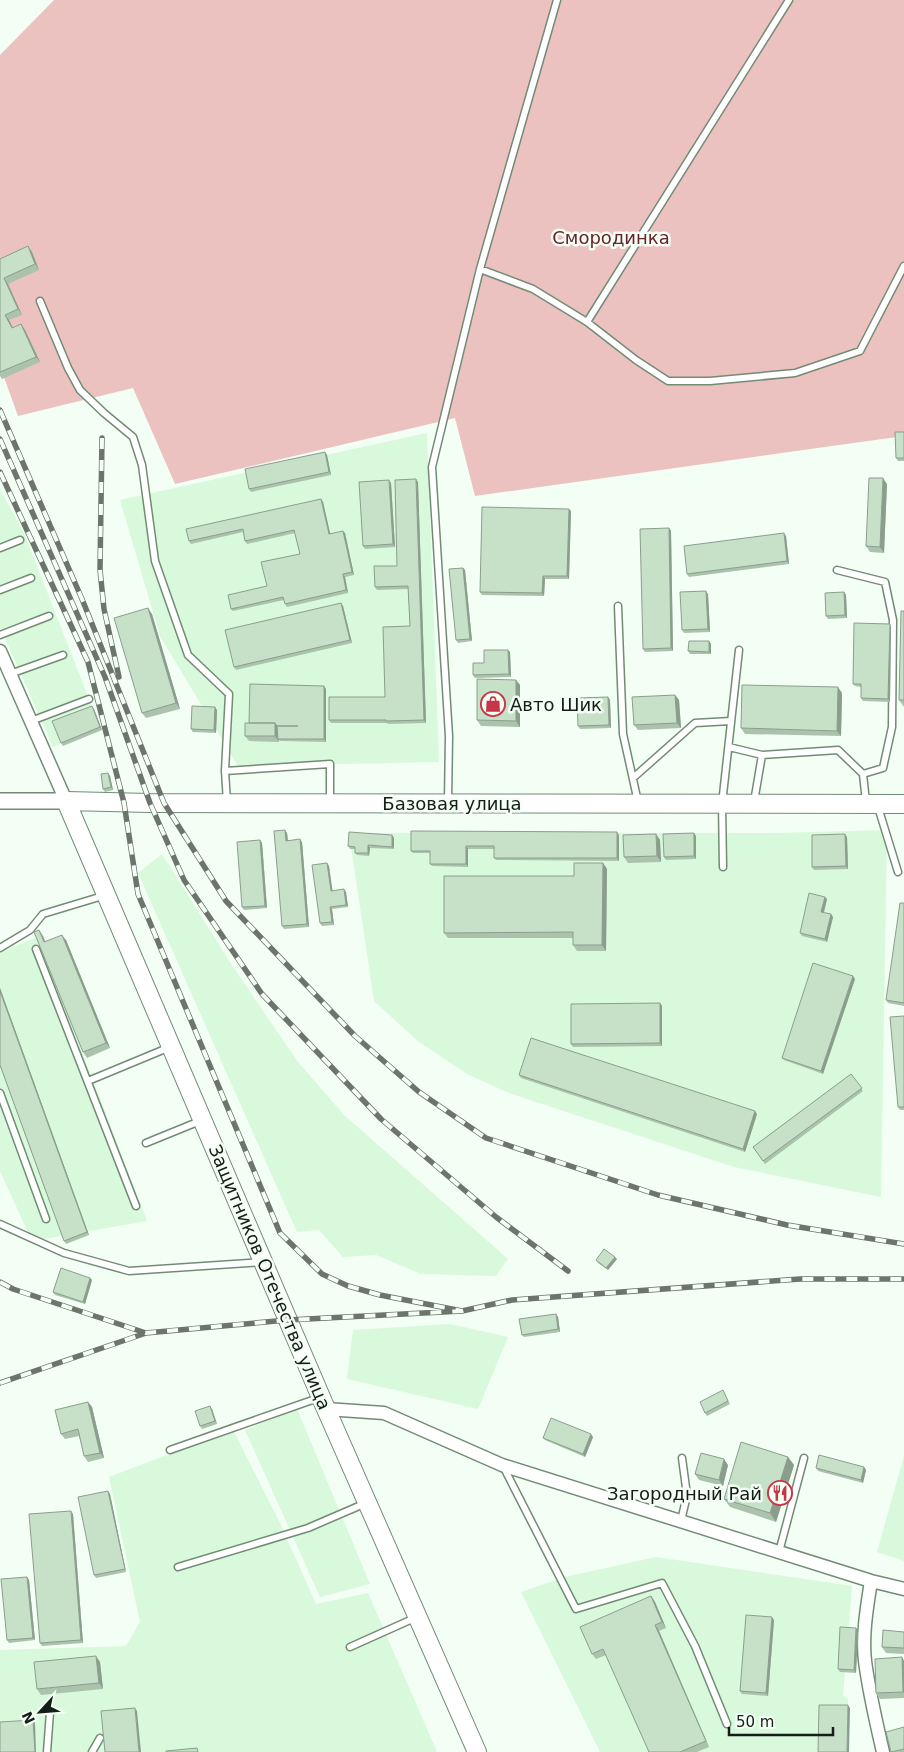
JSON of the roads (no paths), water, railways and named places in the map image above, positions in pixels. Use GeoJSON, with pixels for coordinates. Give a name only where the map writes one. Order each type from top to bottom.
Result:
{"type":"FeatureCollection","features":[{"type":"Feature","properties":{"kind":"main road","name":"Базовая улица"},"geometry":{"type":"LineString","coordinates":[[66,801],[448,804],[904,804]]}},
{"type":"Feature","properties":{"kind":"main road","name":"Защитников Отечества улица"},"geometry":{"type":"LineString","coordinates":[[66,801],[263,1262],[477,1752]]}},
{"type":"Feature","properties":{"kind":"street"},"geometry":{"type":"LineString","coordinates":[[0,651],[66,801]]}},
{"type":"Feature","properties":{"kind":"street","name":"Базовая улица"},"geometry":{"type":"LineString","coordinates":[[0,801],[66,801]]}},
{"type":"Feature","properties":{"kind":"street"},"geometry":{"type":"LineString","coordinates":[[324,1403],[384,1412],[502,1465],[871,1581],[904,1589]]}},
{"type":"Feature","properties":{"kind":"street"},"geometry":{"type":"LineString","coordinates":[[871,1581],[865,1623],[865,1660],[870,1695],[883,1752]]}},
{"type":"Feature","properties":{"kind":"lane"},"geometry":{"type":"LineString","coordinates":[[448,804],[449,736],[432,467],[480,270],[557,0]]}},
{"type":"Feature","properties":{"kind":"lane"},"geometry":{"type":"LineString","coordinates":[[587,322],[789,0]]}},
{"type":"Feature","properties":{"kind":"lane"},"geometry":{"type":"LineString","coordinates":[[480,270],[533,289],[587,322],[636,360],[668,381],[710,381],[795,373],[860,351],[904,266]]}},
{"type":"Feature","properties":{"kind":"lane"},"geometry":{"type":"LineString","coordinates":[[40,301],[68,368],[80,390],[133,438],[142,465],[156,560],[188,655],[229,694],[225,772],[227,803]]}},
{"type":"Feature","properties":{"kind":"lane"},"geometry":{"type":"LineString","coordinates":[[0,548],[20,540]]}},
{"type":"Feature","properties":{"kind":"lane"},"geometry":{"type":"LineString","coordinates":[[838,570],[885,582],[893,620],[892,726],[883,768],[862,774]]}},
{"type":"Feature","properties":{"kind":"lane"},"geometry":{"type":"LineString","coordinates":[[0,590],[31,578]]}},
{"type":"Feature","properties":{"kind":"lane"},"geometry":{"type":"LineString","coordinates":[[618,606],[623,734],[638,804]]}},
{"type":"Feature","properties":{"kind":"lane"},"geometry":{"type":"LineString","coordinates":[[0,635],[48,616]]}},
{"type":"Feature","properties":{"kind":"lane"},"geometry":{"type":"LineString","coordinates":[[723,867],[722,804],[739,650]]}},
{"type":"Feature","properties":{"kind":"lane"},"geometry":{"type":"LineString","coordinates":[[10,674],[63,655]]}},
{"type":"Feature","properties":{"kind":"lane"},"geometry":{"type":"LineString","coordinates":[[31,721],[89,699]]}},
{"type":"Feature","properties":{"kind":"lane"},"geometry":{"type":"LineString","coordinates":[[633,778],[695,723],[732,721]]}},
{"type":"Feature","properties":{"kind":"lane"},"geometry":{"type":"LineString","coordinates":[[729,747],[762,754],[838,750],[862,774],[898,872]]}},
{"type":"Feature","properties":{"kind":"lane"},"geometry":{"type":"LineString","coordinates":[[754,804],[762,754]]}},
{"type":"Feature","properties":{"kind":"lane"},"geometry":{"type":"LineString","coordinates":[[225,772],[330,764],[330,803]]}},
{"type":"Feature","properties":{"kind":"lane"},"geometry":{"type":"LineString","coordinates":[[0,948],[30,930],[43,914],[106,895]]}},
{"type":"Feature","properties":{"kind":"lane"},"geometry":{"type":"LineString","coordinates":[[36,948],[136,1206]]}},
{"type":"Feature","properties":{"kind":"lane"},"geometry":{"type":"LineString","coordinates":[[88,1080],[171,1046]]}},
{"type":"Feature","properties":{"kind":"lane"},"geometry":{"type":"LineString","coordinates":[[0,1093],[46,1219]]}},
{"type":"Feature","properties":{"kind":"lane"},"geometry":{"type":"LineString","coordinates":[[146,1143],[202,1120]]}},
{"type":"Feature","properties":{"kind":"lane"},"geometry":{"type":"LineString","coordinates":[[0,1224],[64,1253],[129,1271],[263,1262]]}},
{"type":"Feature","properties":{"kind":"lane"},"geometry":{"type":"LineString","coordinates":[[170,1450],[324,1403]]}},
{"type":"Feature","properties":{"kind":"lane"},"geometry":{"type":"LineString","coordinates":[[681,1521],[687,1495],[682,1458]]}},
{"type":"Feature","properties":{"kind":"lane"},"geometry":{"type":"LineString","coordinates":[[779,1552],[804,1458]]}},
{"type":"Feature","properties":{"kind":"lane"},"geometry":{"type":"LineString","coordinates":[[502,1465],[576,1609],[662,1583],[695,1646],[727,1724]]}},
{"type":"Feature","properties":{"kind":"lane"},"geometry":{"type":"LineString","coordinates":[[178,1567],[308,1528],[367,1502]]}},
{"type":"Feature","properties":{"kind":"lane"},"geometry":{"type":"LineString","coordinates":[[350,1647],[417,1617]]}},
{"type":"Feature","properties":{"kind":"lane"},"geometry":{"type":"LineString","coordinates":[[47,1752],[50,1712]]}},
{"type":"Feature","properties":{"kind":"lane"},"geometry":{"type":"LineString","coordinates":[[92,1752],[100,1738]]}},
{"type":"Feature","properties":{"kind":"railway"},"geometry":{"type":"LineString","coordinates":[[0,410],[82,599],[164,803],[226,901],[355,1036],[419,1092],[486,1138],[658,1195],[787,1225],[904,1244]]}},
{"type":"Feature","properties":{"kind":"railway"},"geometry":{"type":"LineString","coordinates":[[102,438],[100,570],[104,609],[119,677]]}},
{"type":"Feature","properties":{"kind":"railway"},"geometry":{"type":"LineString","coordinates":[[0,439],[105,677],[150,803],[184,880],[262,994],[381,1119],[496,1217],[568,1271]]}},
{"type":"Feature","properties":{"kind":"railway"},"geometry":{"type":"LineString","coordinates":[[0,472],[88,662],[124,803],[138,894],[280,1233],[322,1274],[348,1286],[380,1295],[462,1311]]}},
{"type":"Feature","properties":{"kind":"railway"},"geometry":{"type":"LineString","coordinates":[[0,1282],[13,1289],[146,1333],[288,1320],[462,1311],[512,1300],[800,1279],[904,1279]]}},
{"type":"Feature","properties":{"kind":"railway"},"geometry":{"type":"LineString","coordinates":[[0,1383],[146,1333]]}},
{"type":"Feature","properties":{"kind":"place","name":"Авто Шик"},"geometry":{"type":"Point","coordinates":[493,704]}},
{"type":"Feature","properties":{"kind":"place","name":"Загородный Рай"},"geometry":{"type":"Point","coordinates":[780,1493]}},
{"type":"Feature","properties":{"kind":"park label","name":"Смородинка"},"geometry":{"type":"Point","coordinates":[611,237]}}]}
